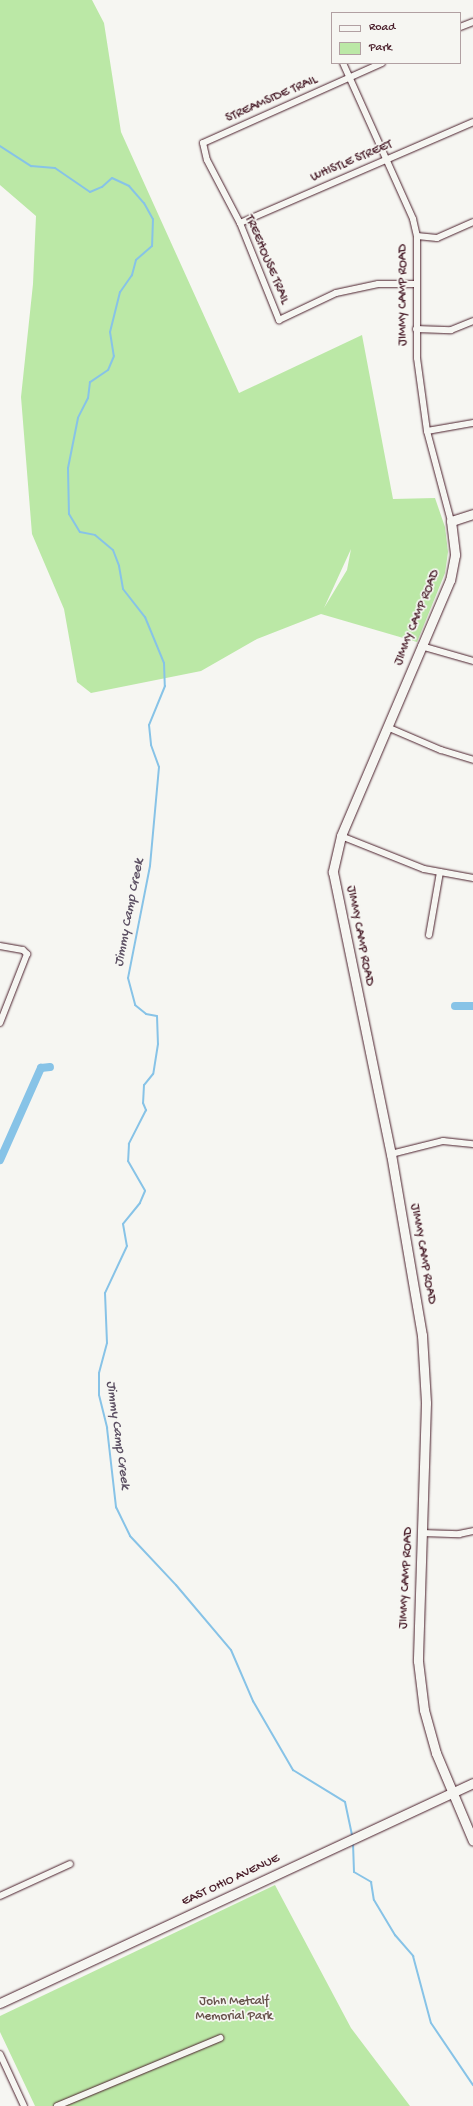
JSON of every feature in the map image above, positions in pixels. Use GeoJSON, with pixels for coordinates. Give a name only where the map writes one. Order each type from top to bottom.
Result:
{"type":"FeatureCollection","features":[{"type":"Feature","properties":{"kind":"street"},"geometry":{"type":"LineString","coordinates":[[461,28],[473,22]]}},
{"type":"Feature","properties":{"kind":"street","name":"JIMMY CAMP ROAD"},"geometry":{"type":"LineString","coordinates":[[343,64],[412,219],[417,236],[417,358],[427,431],[451,521],[455,555],[450,580],[341,836],[333,872],[391,1154],[422,1334],[426,1403],[418,1661],[426,1717],[436,1753],[451,1792],[473,1841]]}},
{"type":"Feature","properties":{"kind":"street","name":"STREAMSIDE TRAIL"},"geometry":{"type":"LineString","coordinates":[[203,143],[380,64]]}},
{"type":"Feature","properties":{"kind":"street","name":"WHISTLE STREET"},"geometry":{"type":"LineString","coordinates":[[240,223],[473,122]]}},
{"type":"Feature","properties":{"kind":"street","name":"TREEHOUSE TRAIL"},"geometry":{"type":"LineString","coordinates":[[203,143],[207,160],[240,223],[279,320],[336,293],[378,284],[416,284]]}},
{"type":"Feature","properties":{"kind":"street"},"geometry":{"type":"LineString","coordinates":[[417,236],[437,238],[473,222]]}},
{"type":"Feature","properties":{"kind":"street"},"geometry":{"type":"LineString","coordinates":[[416,329],[451,330],[473,321]]}},
{"type":"Feature","properties":{"kind":"street"},"geometry":{"type":"LineString","coordinates":[[427,431],[473,423]]}},
{"type":"Feature","properties":{"kind":"street"},"geometry":{"type":"LineString","coordinates":[[451,521],[473,514]]}},
{"type":"Feature","properties":{"kind":"street"},"geometry":{"type":"LineString","coordinates":[[421,646],[473,661]]}},
{"type":"Feature","properties":{"kind":"street"},"geometry":{"type":"LineString","coordinates":[[387,728],[473,760]]}},
{"type":"Feature","properties":{"kind":"street"},"geometry":{"type":"LineString","coordinates":[[341,836],[424,869],[473,878]]}},
{"type":"Feature","properties":{"kind":"street"},"geometry":{"type":"LineString","coordinates":[[429,935],[440,872]]}},
{"type":"Feature","properties":{"kind":"street"},"geometry":{"type":"LineString","coordinates":[[0,946],[23,950],[27,954],[0,1023]]}},
{"type":"Feature","properties":{"kind":"street"},"geometry":{"type":"LineString","coordinates":[[391,1154],[443,1141],[473,1144]]}},
{"type":"Feature","properties":{"kind":"street"},"geometry":{"type":"LineString","coordinates":[[422,1533],[459,1534],[473,1531]]}},
{"type":"Feature","properties":{"kind":"street","name":"EAST OHIO AVENUE"},"geometry":{"type":"LineString","coordinates":[[0,2003],[473,1783]]}},
{"type":"Feature","properties":{"kind":"street"},"geometry":{"type":"LineString","coordinates":[[0,1896],[70,1864]]}},
{"type":"Feature","properties":{"kind":"street"},"geometry":{"type":"LineString","coordinates":[[58,2106],[220,2038]]}},
{"type":"Feature","properties":{"kind":"street"},"geometry":{"type":"LineString","coordinates":[[0,2054],[24,2106]]}},
{"type":"Feature","properties":{"kind":"green space"},"geometry":{"type":"Polygon","coordinates":[[[0,0],[92,0],[104,23],[121,132],[239,393],[362,335],[393,499],[435,498],[445,527],[448,552],[445,573],[417,642],[321,614],[257,639],[201,671],[91,693],[77,682],[64,609],[32,534],[21,397],[33,284],[36,216],[0,185],[0,0]],[[351,549],[324,608],[347,570],[351,549]]]}},
{"type":"Feature","properties":{"kind":"green space","name":"John Metcalf Memorial Park"},"geometry":{"type":"Polygon","coordinates":[[[275,1885],[351,2028],[410,2106],[35,2106],[0,2032],[0,2016],[275,1885]]]}},
{"type":"Feature","properties":{"kind":"waterway","name":"Jimmy Camp Creek"},"geometry":{"type":"LineString","coordinates":[[0,146],[31,166],[55,168],[90,192],[102,187],[112,178],[129,186],[144,203],[153,219],[152,246],[136,260],[132,275],[120,292],[110,332],[114,356],[108,370],[90,382],[88,398],[78,418],[68,468],[69,514],[80,532],[95,535],[113,550],[119,566],[123,589],[145,617],[164,663],[165,686],[149,725],[151,745],[159,767],[150,866],[128,978],[135,1005],[146,1014],[157,1016],[158,1044],[153,1074],[144,1085],[143,1103],[146,1110],[129,1144],[128,1161],[145,1191],[140,1203],[123,1224],[127,1246],[105,1293],[107,1343],[99,1373],[99,1395],[107,1428],[116,1507],[130,1536],[176,1585],[231,1650],[253,1701],[293,1770],[345,1802],[352,1836]]}},
{"type":"Feature","properties":{"kind":"waterway"},"geometry":{"type":"LineString","coordinates":[[455,1006],[473,1006]]}},
{"type":"Feature","properties":{"kind":"waterway"},"geometry":{"type":"LineString","coordinates":[[0,1160],[41,1068],[50,1067]]}},
{"type":"Feature","properties":{"kind":"waterway","name":"Jimmy Camp Creek"},"geometry":{"type":"LineString","coordinates":[[353,1843],[354,1872],[371,1882],[374,1900],[395,1935],[413,1956],[431,2023],[473,2085]]}}]}
